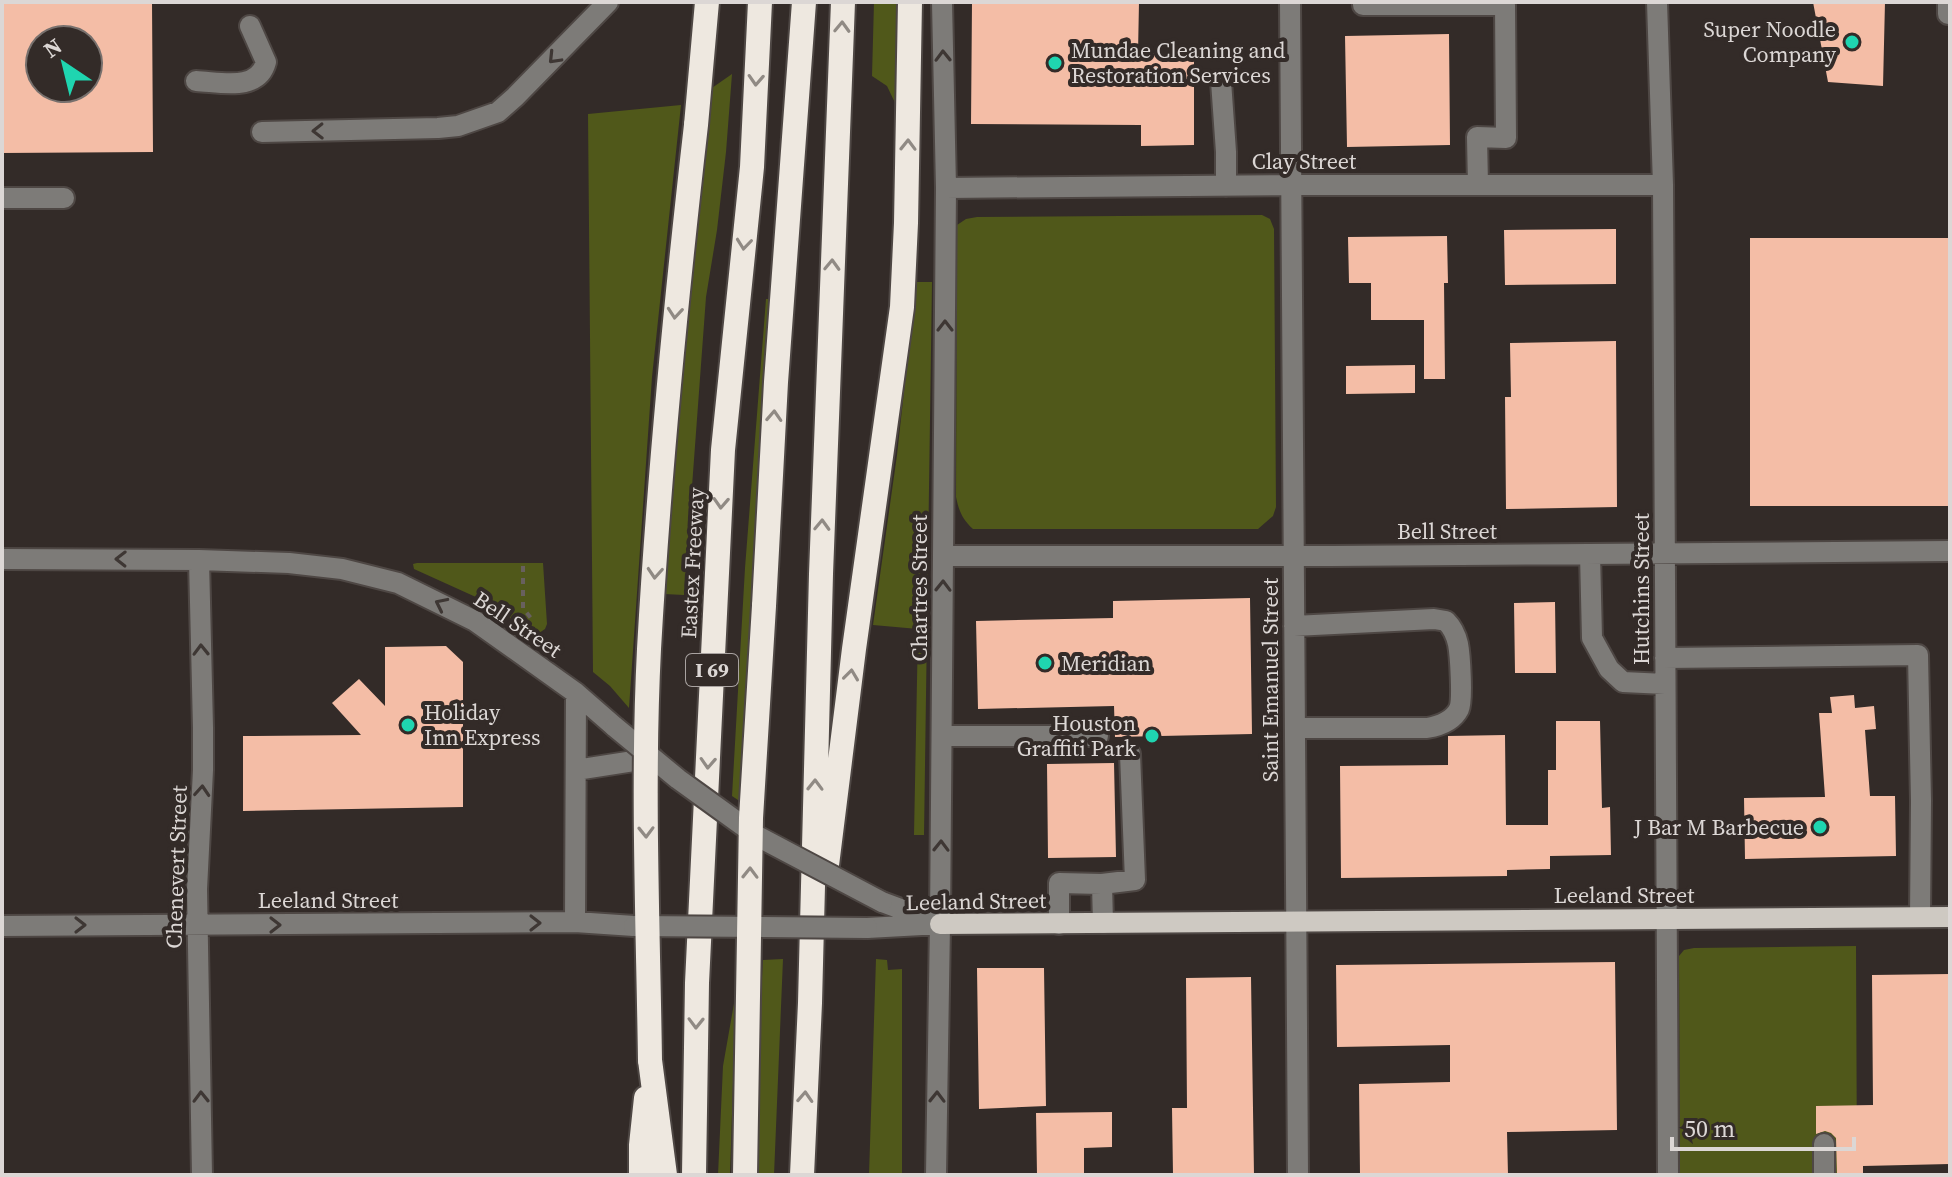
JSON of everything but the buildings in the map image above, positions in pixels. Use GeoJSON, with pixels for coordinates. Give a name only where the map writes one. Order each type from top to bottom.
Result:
{"type":"FeatureCollection","features":[{"type":"Feature","properties":{"kind":"highway"},"geometry":{"type":"LineString","coordinates":[[665,1175],[650,1060],[646,822],[649,651],[676,304],[707,2]]}},
{"type":"Feature","properties":{"kind":"highway","name":"Eastex Freeway"},"geometry":{"type":"LineString","coordinates":[[694,1175],[697,983],[723,450],[752,167],[760,2]]}},
{"type":"Feature","properties":{"kind":"highway"},"geometry":{"type":"LineString","coordinates":[[745,1175],[751,818],[775,397],[804,2]]}},
{"type":"Feature","properties":{"kind":"highway"},"geometry":{"type":"LineString","coordinates":[[802,1175],[843,2]]}},
{"type":"Feature","properties":{"kind":"highway"},"geometry":{"type":"LineString","coordinates":[[810,1003],[856,633],[902,307],[910,2]]}},
{"type":"Feature","properties":{"kind":"highway"},"geometry":{"type":"LineString","coordinates":[[641,1175],[650,1060]]}},
{"type":"Feature","properties":{"kind":"main road","name":"Leeland Street"},"geometry":{"type":"LineString","coordinates":[[940,924],[1950,917]]}},
{"type":"Feature","properties":{"kind":"street"},"geometry":{"type":"LineString","coordinates":[[262,132],[438,128],[476,121],[498,112],[515,97],[608,2]]}},
{"type":"Feature","properties":{"kind":"street","name":"Chartres Street"},"geometry":{"type":"LineString","coordinates":[[936,1175],[946,188],[942,2]]}},
{"type":"Feature","properties":{"kind":"street","name":"Saint Emanuel Street"},"geometry":{"type":"LineString","coordinates":[[1290,2],[1298,1175]]}},
{"type":"Feature","properties":{"kind":"street"},"geometry":{"type":"LineString","coordinates":[[1363,2],[1363,5],[1505,5],[1506,138],[1477,137],[1478,185]]}},
{"type":"Feature","properties":{"kind":"street","name":"Hutchins Street"},"geometry":{"type":"LineString","coordinates":[[1657,2],[1663,185],[1668,1175]]}},
{"type":"Feature","properties":{"kind":"street"},"geometry":{"type":"LineString","coordinates":[[196,81],[238,83],[254,81],[263,73],[266,62],[250,26]]}},
{"type":"Feature","properties":{"kind":"street"},"geometry":{"type":"LineString","coordinates":[[1221,81],[1226,186]]}},
{"type":"Feature","properties":{"kind":"street","name":"Clay Street"},"geometry":{"type":"LineString","coordinates":[[946,188],[1663,185]]}},
{"type":"Feature","properties":{"kind":"street"},"geometry":{"type":"LineString","coordinates":[[2,198],[64,198]]}},
{"type":"Feature","properties":{"kind":"street","name":"Bell Street"},"geometry":{"type":"LineString","coordinates":[[943,556],[1950,551]]}},
{"type":"Feature","properties":{"kind":"street"},"geometry":{"type":"LineString","coordinates":[[1590,554],[1592,638],[1609,669],[1623,682],[1665,684]]}},
{"type":"Feature","properties":{"kind":"street","name":"Bell Street"},"geometry":{"type":"LineString","coordinates":[[2,559],[289,563],[342,569],[398,583],[475,621],[576,693],[678,779],[757,836],[882,902],[940,924]]}},
{"type":"Feature","properties":{"kind":"street","name":"Chenevert Street"},"geometry":{"type":"LineString","coordinates":[[199,560],[203,770],[197,925],[202,1175]]}},
{"type":"Feature","properties":{"kind":"street"},"geometry":{"type":"LineString","coordinates":[[1294,626],[1446,621],[1455,633],[1458,644],[1461,703],[1458,712],[1436,726],[1295,728]]}},
{"type":"Feature","properties":{"kind":"street"},"geometry":{"type":"LineString","coordinates":[[1665,658],[1918,655],[1920,917]]}},
{"type":"Feature","properties":{"kind":"street"},"geometry":{"type":"LineString","coordinates":[[575,922],[576,693]]}},
{"type":"Feature","properties":{"kind":"street"},"geometry":{"type":"LineString","coordinates":[[942,736],[1098,736]]}},
{"type":"Feature","properties":{"kind":"street"},"geometry":{"type":"LineString","coordinates":[[1059,924],[1059,883],[1102,884],[1135,880],[1130,754]]}},
{"type":"Feature","properties":{"kind":"street"},"geometry":{"type":"LineString","coordinates":[[576,770],[653,758]]}},
{"type":"Feature","properties":{"kind":"street"},"geometry":{"type":"LineString","coordinates":[[1102,884],[1103,923]]}},
{"type":"Feature","properties":{"kind":"street","name":"Leeland Street"},"geometry":{"type":"LineString","coordinates":[[2,926],[575,922],[634,926],[867,928],[940,924]]}},
{"type":"Feature","properties":{"kind":"street"},"geometry":{"type":"LineString","coordinates":[[1824,1144],[1824,1175]]}},
{"type":"Feature","properties":{"kind":"path"},"geometry":{"type":"LineString","coordinates":[[523,566],[523,608],[534,622]]}},
{"type":"Feature","properties":{"kind":"green space"},"geometry":{"type":"Polygon","coordinates":[[[874,2],[896,2],[897,107],[887,86],[872,76],[874,2]]]}},
{"type":"Feature","properties":{"kind":"green space"},"geometry":{"type":"Polygon","coordinates":[[[732,74],[717,230],[706,297],[684,595],[664,594],[673,452],[709,90],[732,74]]]}},
{"type":"Feature","properties":{"kind":"green space"},"geometry":{"type":"Polygon","coordinates":[[[681,105],[652,377],[629,708],[593,672],[588,114],[681,105]]]}},
{"type":"Feature","properties":{"kind":"green space"},"geometry":{"type":"Polygon","coordinates":[[[1262,215],[1270,219],[1274,229],[1276,507],[1273,516],[1258,529],[973,529],[966,522],[956,497],[957,225],[977,217],[1262,215]]]}},
{"type":"Feature","properties":{"kind":"green space"},"geometry":{"type":"Polygon","coordinates":[[[916,282],[932,282],[924,835],[914,835],[918,629],[873,625],[897,455],[916,282]]]}},
{"type":"Feature","properties":{"kind":"green space"},"geometry":{"type":"Polygon","coordinates":[[[766,299],[772,299],[741,802],[732,796],[745,568],[766,299]]]}},
{"type":"Feature","properties":{"kind":"green space"},"geometry":{"type":"Polygon","coordinates":[[[543,563],[545,629],[539,633],[529,630],[478,598],[414,569],[413,564],[543,563]]]}},
{"type":"Feature","properties":{"kind":"green space"},"geometry":{"type":"Polygon","coordinates":[[[1856,946],[1857,1175],[1680,1175],[1679,956],[1684,950],[1694,948],[1856,946]]]}},
{"type":"Feature","properties":{"kind":"green space"},"geometry":{"type":"Polygon","coordinates":[[[783,959],[774,1175],[758,1175],[763,960],[783,959]]]}},
{"type":"Feature","properties":{"kind":"green space"},"geometry":{"type":"Polygon","coordinates":[[[876,959],[887,960],[888,970],[902,969],[902,1175],[869,1175],[876,959]]]}},
{"type":"Feature","properties":{"kind":"green space"},"geometry":{"type":"Polygon","coordinates":[[[736,992],[730,1175],[718,1175],[723,1066],[736,992]]]}},
{"type":"Feature","properties":{"kind":"place","name":"Super Noodle Company"},"geometry":{"type":"Point","coordinates":[1852,42]}},
{"type":"Feature","properties":{"kind":"place","name":"Mundae Cleaning and Restoration Services"},"geometry":{"type":"Point","coordinates":[1055,63]}},
{"type":"Feature","properties":{"kind":"place","name":"Meridian"},"geometry":{"type":"Point","coordinates":[1045,663]}},
{"type":"Feature","properties":{"kind":"place","name":"Holiday Inn Express"},"geometry":{"type":"Point","coordinates":[408,725]}},
{"type":"Feature","properties":{"kind":"place","name":"Houston Graffiti Park"},"geometry":{"type":"Point","coordinates":[1152,736]}},
{"type":"Feature","properties":{"kind":"place","name":"J Bar M Barbecue"},"geometry":{"type":"Point","coordinates":[1820,827]}}]}
